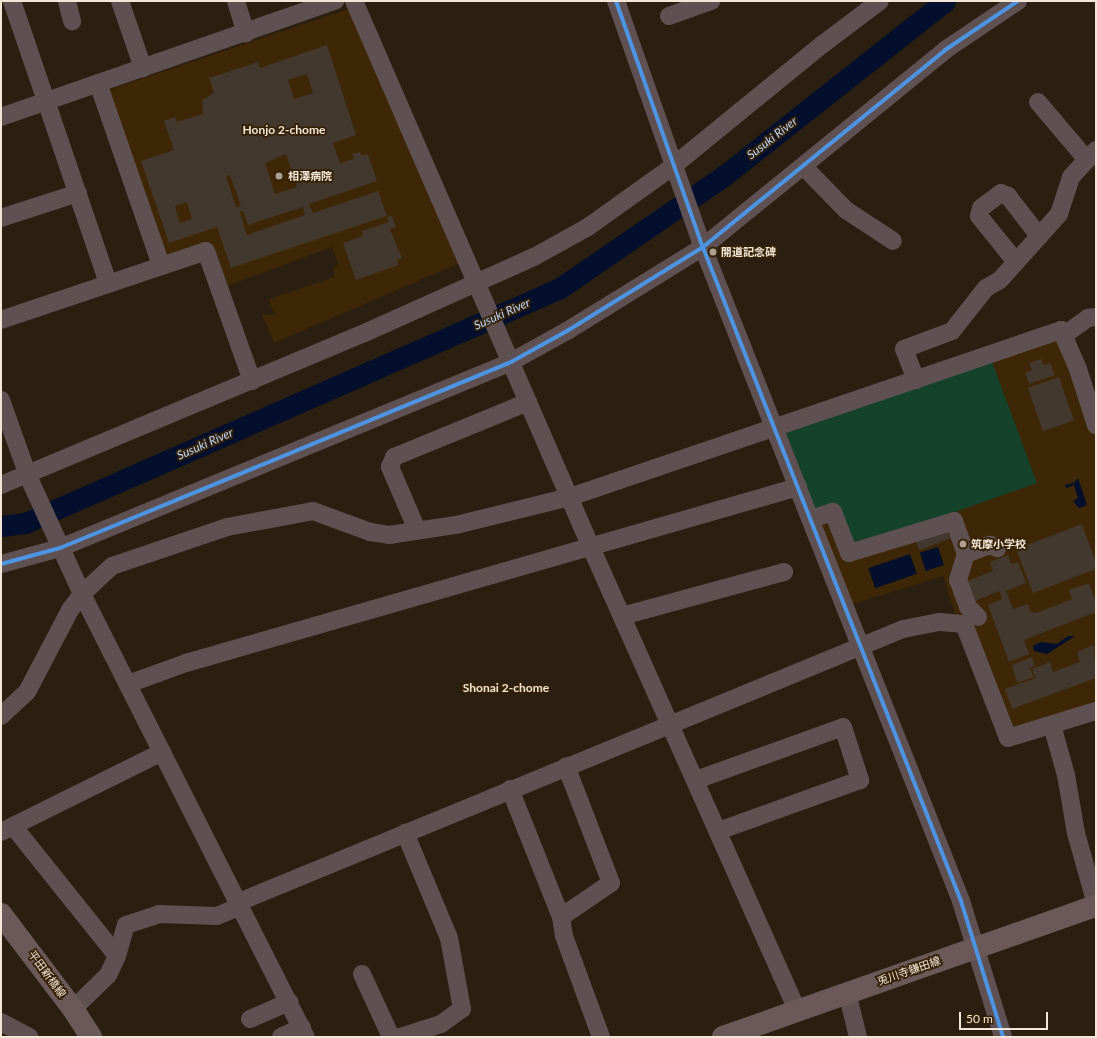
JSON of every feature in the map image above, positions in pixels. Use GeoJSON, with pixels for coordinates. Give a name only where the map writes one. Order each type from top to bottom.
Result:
{"type":"FeatureCollection","features":[{"type":"Feature","properties":{"kind":"main road","name":"兎川寺鎌田線"},"geometry":{"type":"LineString","coordinates":[[723,1037],[1096,905]]}},
{"type":"Feature","properties":{"kind":"main road","name":"平田新橋線"},"geometry":{"type":"LineString","coordinates":[[1,914],[73,1009],[91,1037]]}},
{"type":"Feature","properties":{"kind":"street"},"geometry":{"type":"LineString","coordinates":[[12,1],[108,284]]}},
{"type":"Feature","properties":{"kind":"street"},"geometry":{"type":"LineString","coordinates":[[67,1],[72,21]]}},
{"type":"Feature","properties":{"kind":"street"},"geometry":{"type":"LineString","coordinates":[[120,1],[143,68]]}},
{"type":"Feature","properties":{"kind":"street"},"geometry":{"type":"LineString","coordinates":[[236,1],[246,32]]}},
{"type":"Feature","properties":{"kind":"street"},"geometry":{"type":"LineString","coordinates":[[1,117],[335,1]]}},
{"type":"Feature","properties":{"kind":"street"},"geometry":{"type":"LineString","coordinates":[[354,1],[479,286],[590,545],[672,724],[797,1010]]}},
{"type":"Feature","properties":{"kind":"street"},"geometry":{"type":"LineString","coordinates":[[616,1],[674,171],[701,243],[961,900],[977,948],[1003,1037]]}},
{"type":"Feature","properties":{"kind":"street"},"geometry":{"type":"LineString","coordinates":[[669,16],[711,1]]}},
{"type":"Feature","properties":{"kind":"street"},"geometry":{"type":"LineString","coordinates":[[1,485],[30,481],[252,381],[479,286],[534,257],[588,227],[674,171],[823,44],[880,1]]}},
{"type":"Feature","properties":{"kind":"street"},"geometry":{"type":"LineString","coordinates":[[1,564],[59,545],[510,358],[567,331],[701,243],[804,167],[945,50],[1018,1]]}},
{"type":"Feature","properties":{"kind":"street"},"geometry":{"type":"LineString","coordinates":[[98,83],[161,265]]}},
{"type":"Feature","properties":{"kind":"street"},"geometry":{"type":"LineString","coordinates":[[916,380],[904,349],[952,331],[986,288],[1000,280],[1059,214],[1071,177],[1091,155],[1038,102]]}},
{"type":"Feature","properties":{"kind":"street"},"geometry":{"type":"LineString","coordinates":[[804,167],[846,210],[894,241]]}},
{"type":"Feature","properties":{"kind":"street"},"geometry":{"type":"LineString","coordinates":[[1,218],[78,193]]}},
{"type":"Feature","properties":{"kind":"street"},"geometry":{"type":"LineString","coordinates":[[1016,262],[979,216],[981,208],[1001,193],[1008,196],[1039,236]]}},
{"type":"Feature","properties":{"kind":"street"},"geometry":{"type":"LineString","coordinates":[[1,320],[206,251],[252,381]]}},
{"type":"Feature","properties":{"kind":"street"},"geometry":{"type":"LineString","coordinates":[[1063,336],[1088,318],[1096,317]]}},
{"type":"Feature","properties":{"kind":"street"},"geometry":{"type":"LineString","coordinates":[[1,716],[27,692],[58,630],[82,594],[112,566],[227,527],[313,511],[370,532],[389,535],[456,525],[570,497],[775,429],[1061,330],[1078,369],[1096,425]]}},
{"type":"Feature","properties":{"kind":"street"},"geometry":{"type":"LineString","coordinates":[[1,400],[30,481],[82,594],[304,1032],[281,1037]]}},
{"type":"Feature","properties":{"kind":"street"},"geometry":{"type":"LineString","coordinates":[[416,530],[390,467],[394,457],[528,402]]}},
{"type":"Feature","properties":{"kind":"street"},"geometry":{"type":"LineString","coordinates":[[128,684],[186,663],[590,545],[798,487]]}},
{"type":"Feature","properties":{"kind":"street"},"geometry":{"type":"LineString","coordinates":[[811,519],[833,512],[849,554],[954,521],[966,554],[958,580],[968,607],[978,617]]}},
{"type":"Feature","properties":{"kind":"street"},"geometry":{"type":"LineString","coordinates":[[966,554],[990,546],[997,548]]}},
{"type":"Feature","properties":{"kind":"street"},"geometry":{"type":"LineString","coordinates":[[622,616],[784,572]]}},
{"type":"Feature","properties":{"kind":"street"},"geometry":{"type":"LineString","coordinates":[[73,1009],[108,975],[117,956],[126,925],[159,914],[217,916],[240,904],[510,789],[903,629],[940,622],[964,624],[1008,738],[1096,711]]}},
{"type":"Feature","properties":{"kind":"street"},"geometry":{"type":"LineString","coordinates":[[1052,725],[1066,774],[1076,833],[1096,905]]}},
{"type":"Feature","properties":{"kind":"street"},"geometry":{"type":"LineString","coordinates":[[696,780],[843,727],[860,780],[718,831]]}},
{"type":"Feature","properties":{"kind":"street"},"geometry":{"type":"LineString","coordinates":[[117,956],[7,829],[162,752]]}},
{"type":"Feature","properties":{"kind":"street"},"geometry":{"type":"LineString","coordinates":[[562,917],[611,883],[566,766]]}},
{"type":"Feature","properties":{"kind":"street"},"geometry":{"type":"LineString","coordinates":[[510,789],[562,917],[564,936],[601,1037]]}},
{"type":"Feature","properties":{"kind":"street"},"geometry":{"type":"LineString","coordinates":[[400,1037],[441,1024],[462,1009],[449,938],[405,833]]}},
{"type":"Feature","properties":{"kind":"street"},"geometry":{"type":"LineString","coordinates":[[362,974],[391,1037]]}},
{"type":"Feature","properties":{"kind":"street"},"geometry":{"type":"LineString","coordinates":[[847,992],[858,1037]]}},
{"type":"Feature","properties":{"kind":"street"},"geometry":{"type":"LineString","coordinates":[[250,1019],[289,1002]]}},
{"type":"Feature","properties":{"kind":"street"},"geometry":{"type":"LineString","coordinates":[[1,1022],[28,1037]]}},
{"type":"Feature","properties":{"kind":"shaded area","name":"相澤病院"},"geometry":{"type":"Polygon","coordinates":[[[351,8],[460,263],[274,343],[262,314],[274,315],[269,299],[334,277],[334,267],[338,264],[332,247],[224,287],[209,245],[164,260],[106,91],[351,8]]]}},
{"type":"Feature","properties":{"kind":"shaded area","name":"筑摩小学校"},"geometry":{"type":"Polygon","coordinates":[[[1058,336],[1096,433],[1096,706],[1024,729],[1010,727],[956,617],[943,576],[853,604],[786,433],[1058,336]]]}},
{"type":"Feature","properties":{"kind":"green space"},"geometry":{"type":"Polygon","coordinates":[[[991,359],[1037,483],[853,548],[839,504],[816,511],[786,433],[991,359]]]}},
{"type":"Feature","properties":{"kind":"water"},"geometry":{"type":"Polygon","coordinates":[[[1078,478],[1087,505],[1079,508],[1073,501],[1078,498],[1074,485],[1066,488],[1065,485],[1074,483],[1078,478]]]}},
{"type":"Feature","properties":{"kind":"water"},"geometry":{"type":"Polygon","coordinates":[[[938,547],[944,565],[926,571],[920,553],[938,547]]]}},
{"type":"Feature","properties":{"kind":"water"},"geometry":{"type":"Polygon","coordinates":[[[910,554],[917,574],[875,588],[868,568],[910,554]]]}},
{"type":"Feature","properties":{"kind":"water"},"geometry":{"type":"Polygon","coordinates":[[[1068,636],[1075,636],[1047,654],[1034,651],[1033,646],[1036,644],[1041,642],[1057,644],[1068,636]]]}},
{"type":"Feature","properties":{"kind":"building"},"geometry":{"type":"Polygon","coordinates":[[[327,45],[356,135],[333,143],[340,163],[354,159],[352,154],[360,152],[362,156],[368,154],[377,181],[309,204],[313,213],[378,191],[387,216],[231,268],[217,227],[169,243],[141,161],[174,150],[164,121],[175,117],[177,122],[203,114],[202,100],[214,93],[209,78],[258,62],[260,68],[327,45]],[[307,74],[288,80],[294,99],[313,93],[307,74]],[[286,154],[265,163],[275,194],[297,187],[286,154]],[[230,175],[226,176],[236,207],[241,206],[230,175]],[[187,202],[175,206],[180,223],[192,219],[187,202]],[[303,207],[248,225],[243,211],[240,212],[247,235],[305,215],[303,207]]]}},
{"type":"Feature","properties":{"kind":"building"},"geometry":{"type":"Polygon","coordinates":[[[392,216],[396,227],[390,229],[402,258],[397,260],[399,265],[356,280],[343,243],[363,236],[362,231],[389,222],[387,217],[392,216]]]}},
{"type":"Feature","properties":{"kind":"building"},"geometry":{"type":"Polygon","coordinates":[[[1041,359],[1044,365],[1050,363],[1055,375],[1029,384],[1025,373],[1032,370],[1029,363],[1041,359]]]}},
{"type":"Feature","properties":{"kind":"building"},"geometry":{"type":"Polygon","coordinates":[[[1059,377],[1074,420],[1043,431],[1028,388],[1059,377]]]}},
{"type":"Feature","properties":{"kind":"building"},"geometry":{"type":"Polygon","coordinates":[[[1082,524],[1096,562],[1096,569],[1033,593],[1016,549],[1082,524]]]}},
{"type":"Feature","properties":{"kind":"building"},"geometry":{"type":"Polygon","coordinates":[[[947,530],[950,538],[919,550],[916,542],[947,530]]]}},
{"type":"Feature","properties":{"kind":"building"},"geometry":{"type":"Polygon","coordinates":[[[1008,555],[1011,564],[1018,562],[1026,583],[1006,591],[1013,609],[1028,604],[1031,612],[1036,613],[1072,599],[1069,590],[1089,583],[1096,602],[1096,612],[1024,640],[1029,654],[1009,662],[988,605],[1002,599],[999,591],[973,602],[965,582],[993,571],[990,562],[1008,555]]]}},
{"type":"Feature","properties":{"kind":"building"},"geometry":{"type":"Polygon","coordinates":[[[1094,645],[1096,678],[1012,709],[1005,689],[1036,678],[1032,669],[1050,662],[1053,672],[1080,662],[1077,652],[1094,645]]]}},
{"type":"Feature","properties":{"kind":"building"},"geometry":{"type":"Polygon","coordinates":[[[1032,657],[1035,666],[1030,668],[1034,677],[1017,683],[1012,665],[1032,657]]]}},
{"type":"Feature","properties":{"kind":"waterway","name":"Susuki River"},"geometry":{"type":"LineString","coordinates":[[1,526],[25,523],[560,288],[725,175],[945,1]]}},
{"type":"Feature","properties":{"kind":"cycle path"},"geometry":{"type":"LineString","coordinates":[[616,1],[700,240],[961,901],[1003,1037]]}},
{"type":"Feature","properties":{"kind":"cycle path"},"geometry":{"type":"LineString","coordinates":[[1,564],[60,548],[511,362],[567,331],[703,247],[945,50],[1018,1]]}},
{"type":"Feature","properties":{"kind":"place","name":"相澤病院"},"geometry":{"type":"Point","coordinates":[279,176]}},
{"type":"Feature","properties":{"kind":"place","name":"開道記念碑"},"geometry":{"type":"Point","coordinates":[713,252]}},
{"type":"Feature","properties":{"kind":"place","name":"筑摩小学校"},"geometry":{"type":"Point","coordinates":[963,544]}},
{"type":"Feature","properties":{"kind":"district","name":"Honjo 2-chome"},"geometry":{"type":"Point","coordinates":[284,130]}},
{"type":"Feature","properties":{"kind":"district","name":"Shonai 2-chome"},"geometry":{"type":"Point","coordinates":[506,688]}}]}
